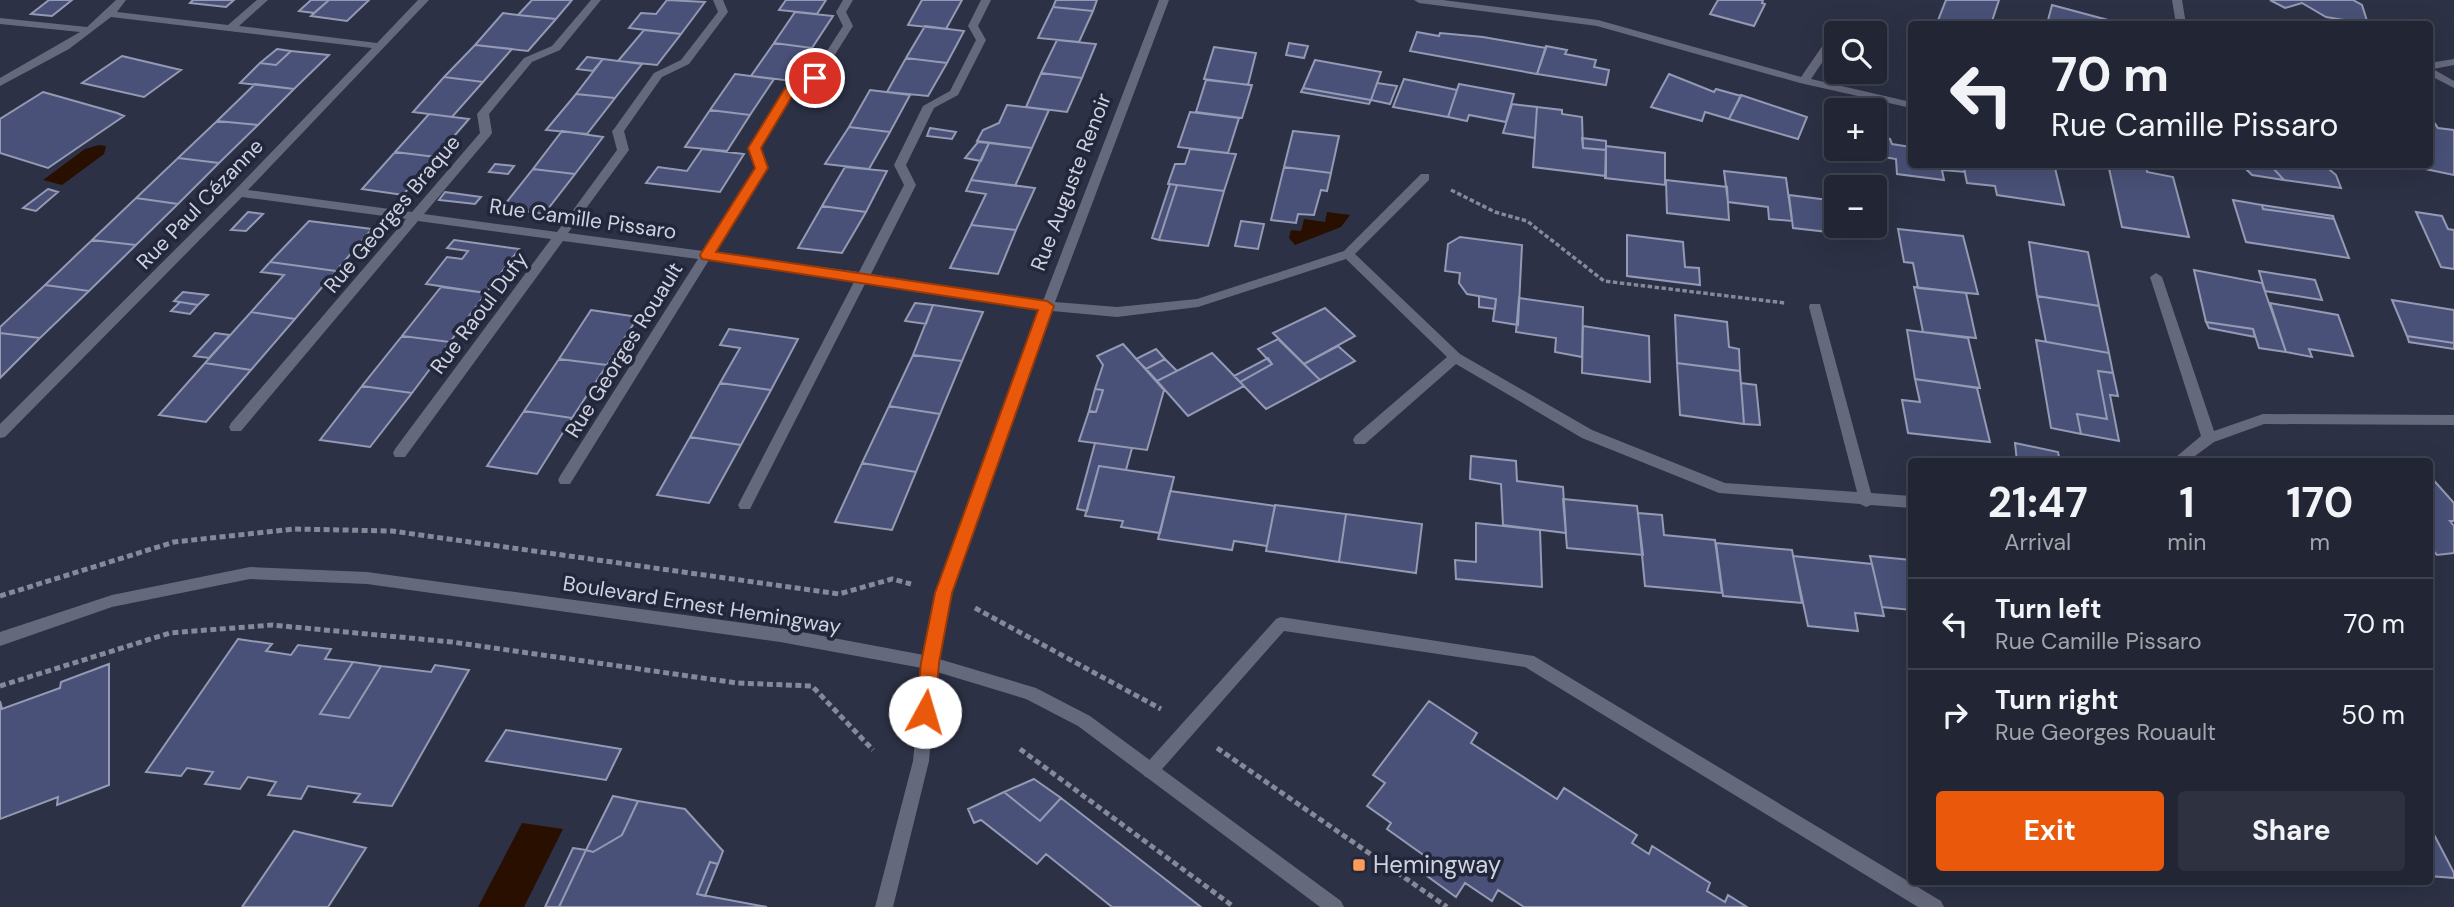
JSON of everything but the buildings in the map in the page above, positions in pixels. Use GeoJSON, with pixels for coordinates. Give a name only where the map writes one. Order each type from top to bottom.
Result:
{"type":"FeatureCollection","features":[{"type":"Feature","properties":{"kind":"street"},"geometry":{"type":"LineString","coordinates":[[0,83],[111,14],[121,0]]}},
{"type":"Feature","properties":{"kind":"street"},"geometry":{"type":"LineString","coordinates":[[231,29],[263,0]]}},
{"type":"Feature","properties":{"kind":"street","name":"Rue Paul Cézanne"},"geometry":{"type":"LineString","coordinates":[[0,433],[239,192],[424,0]]}},
{"type":"Feature","properties":{"kind":"street","name":"Rue Georges Braque"},"geometry":{"type":"LineString","coordinates":[[236,427],[486,133],[483,114],[528,60],[556,48],[596,0]]}},
{"type":"Feature","properties":{"kind":"street","name":"Rue Raoul Dufy"},"geometry":{"type":"LineString","coordinates":[[400,453],[624,150],[618,131],[658,75],[685,62],[723,12],[718,0]]}},
{"type":"Feature","properties":{"kind":"street","name":"Rue Georges Rouault"},"geometry":{"type":"LineString","coordinates":[[565,480],[761,168],[755,148],[789,91],[815,78],[848,26],[841,12],[848,0]]}},
{"type":"Feature","properties":{"kind":"street"},"geometry":{"type":"LineString","coordinates":[[745,505],[865,277],[910,185],[900,165],[929,106],[954,93],[981,40],[973,26],[986,0]]}},
{"type":"Feature","properties":{"kind":"street","name":"Rue Auguste Renoir"},"geometry":{"type":"LineString","coordinates":[[884,907],[921,761],[930,663],[944,593],[1047,306],[1164,0]]}},
{"type":"Feature","properties":{"kind":"street"},"geometry":{"type":"LineString","coordinates":[[1419,0],[1454,2],[1598,23],[1804,80],[1908,104]]}},
{"type":"Feature","properties":{"kind":"street"},"geometry":{"type":"LineString","coordinates":[[2177,0],[2180,21]]}},
{"type":"Feature","properties":{"kind":"street"},"geometry":{"type":"LineString","coordinates":[[111,14],[379,46]]}},
{"type":"Feature","properties":{"kind":"street"},"geometry":{"type":"LineString","coordinates":[[0,21],[87,30]]}},
{"type":"Feature","properties":{"kind":"street"},"geometry":{"type":"LineString","coordinates":[[1804,80],[1824,51]]}},
{"type":"Feature","properties":{"kind":"street"},"geometry":{"type":"LineString","coordinates":[[2433,67],[2454,62]]}},
{"type":"Feature","properties":{"kind":"street"},"geometry":{"type":"LineString","coordinates":[[2433,71],[2454,85]]}},
{"type":"Feature","properties":{"kind":"street"},"geometry":{"type":"LineString","coordinates":[[1425,177],[1348,254],[1455,357],[1587,434],[1724,489],[1908,502]]}},
{"type":"Feature","properties":{"kind":"street","name":"Rue Camille Pissaro"},"geometry":{"type":"LineString","coordinates":[[239,192],[865,277],[1047,306],[1117,312],[1198,303],[1348,254]]}},
{"type":"Feature","properties":{"kind":"street"},"geometry":{"type":"LineString","coordinates":[[2156,277],[2209,439]]}},
{"type":"Feature","properties":{"kind":"street"},"geometry":{"type":"LineString","coordinates":[[1815,307],[1866,501]]}},
{"type":"Feature","properties":{"kind":"street"},"geometry":{"type":"LineString","coordinates":[[1360,440],[1455,357]]}},
{"type":"Feature","properties":{"kind":"street"},"geometry":{"type":"LineString","coordinates":[[2183,458],[2209,439],[2263,419],[2454,420]]}},
{"type":"Feature","properties":{"kind":"street","name":"Boulevard Ernest Hemingway"},"geometry":{"type":"LineString","coordinates":[[0,639],[112,601],[250,573],[367,578],[780,635],[930,663],[1030,693],[1084,721],[1335,907]]}},
{"type":"Feature","properties":{"kind":"street"},"geometry":{"type":"LineString","coordinates":[[1150,771],[1281,624],[1528,661],[1935,907]]}},
{"type":"Feature","properties":{"kind":"path"},"geometry":{"type":"LineString","coordinates":[[1425,177],[1495,212],[1527,221],[1604,281],[1815,307]]}},
{"type":"Feature","properties":{"kind":"path"},"geometry":{"type":"LineString","coordinates":[[0,686],[170,633],[272,625],[452,642],[737,683],[812,686],[873,750]]}},
{"type":"Feature","properties":{"kind":"path"},"geometry":{"type":"LineString","coordinates":[[1020,749],[1234,907]]}},
{"type":"Feature","properties":{"kind":"shaded area"},"geometry":{"type":"Polygon","coordinates":[[[106,146],[104,154],[62,185],[43,180],[85,149],[106,146]]]}},
{"type":"Feature","properties":{"kind":"shaded area"},"geometry":{"type":"Polygon","coordinates":[[[1327,212],[1350,215],[1341,227],[1295,245],[1289,238],[1291,230],[1301,231],[1304,219],[1325,222],[1327,212]]]}},
{"type":"Feature","properties":{"kind":"shaded area"},"geometry":{"type":"Polygon","coordinates":[[[522,823],[563,829],[524,907],[478,907],[522,823]]]}},
{"type":"Feature","properties":{"kind":"place","name":"Hemingway"},"geometry":{"type":"Point","coordinates":[1359,865]}},
{"type":"Feature","properties":{"kind":"route"},"geometry":{"type":"LineString","coordinates":[[815,78],[789,91],[755,148],[761,168],[707,255],[1047,306],[944,593],[930,663],[925,712]]}}]}
